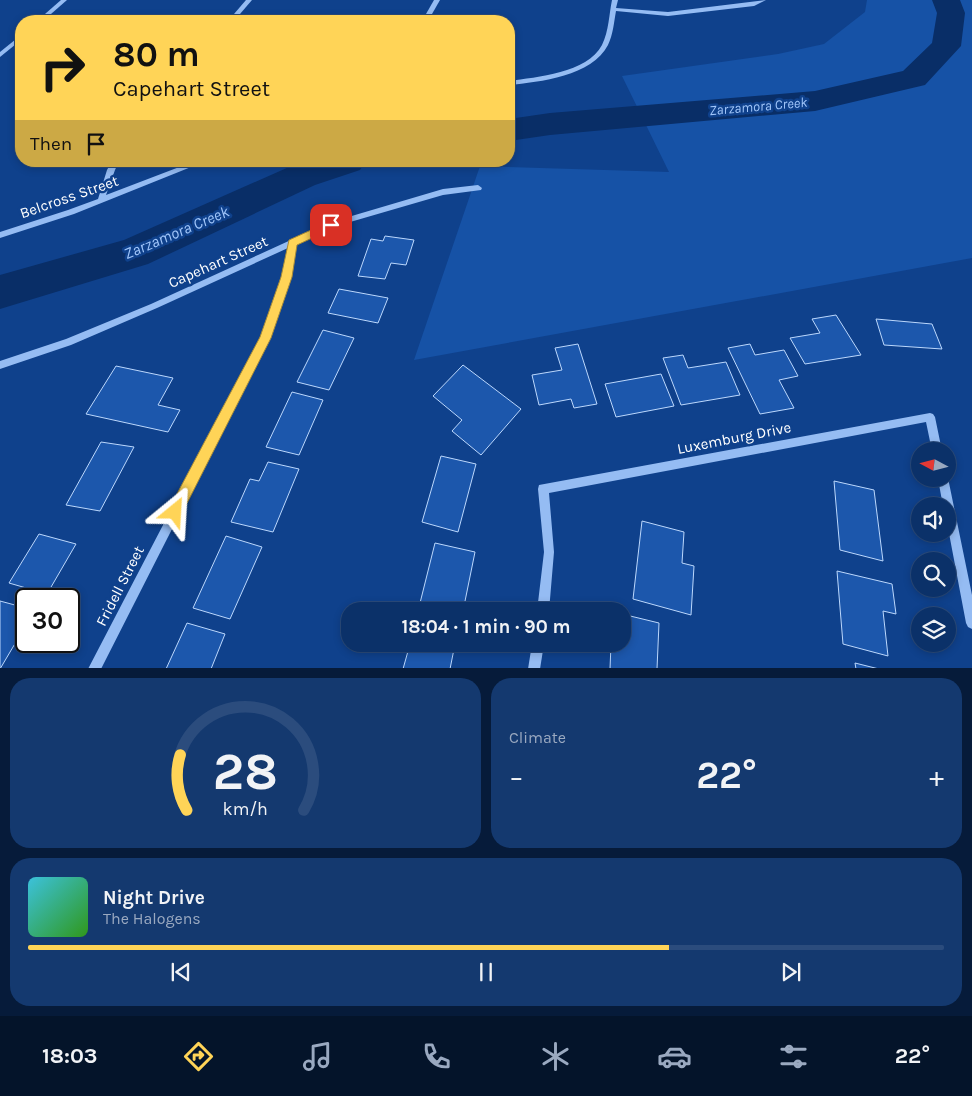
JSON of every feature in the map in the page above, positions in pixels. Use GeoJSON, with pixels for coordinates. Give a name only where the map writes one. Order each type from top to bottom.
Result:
{"type":"FeatureCollection","features":[{"type":"Feature","properties":{"kind":"street"},"geometry":{"type":"LineString","coordinates":[[47,15],[64,0]]}},
{"type":"Feature","properties":{"kind":"street"},"geometry":{"type":"LineString","coordinates":[[236,15],[250,0]]}},
{"type":"Feature","properties":{"kind":"street"},"geometry":{"type":"LineString","coordinates":[[429,15],[437,0]]}},
{"type":"Feature","properties":{"kind":"street"},"geometry":{"type":"LineString","coordinates":[[515,82],[572,70],[598,57],[605,45],[615,0]]}},
{"type":"Feature","properties":{"kind":"street"},"geometry":{"type":"LineString","coordinates":[[613,9],[668,14],[754,4],[763,0]]}},
{"type":"Feature","properties":{"kind":"street"},"geometry":{"type":"LineString","coordinates":[[0,55],[15,42]]}},
{"type":"Feature","properties":{"kind":"street"},"geometry":{"type":"LineString","coordinates":[[101,200],[113,167]]}},
{"type":"Feature","properties":{"kind":"street","name":"Belcross Street"},"geometry":{"type":"LineString","coordinates":[[0,235],[101,200],[187,167]]}},
{"type":"Feature","properties":{"kind":"street","name":"Capehart Street"},"geometry":{"type":"LineString","coordinates":[[0,365],[68,342],[154,306],[331,225],[443,192],[478,188]]}},
{"type":"Feature","properties":{"kind":"street","name":"Fridell Street"},"geometry":{"type":"LineString","coordinates":[[94,668],[265,338],[287,277],[292,243]]}},
{"type":"Feature","properties":{"kind":"street","name":"Luxemburg Drive"},"geometry":{"type":"LineString","coordinates":[[544,602],[550,552],[543,489],[930,417],[935,442]]}},
{"type":"Feature","properties":{"kind":"street"},"geometry":{"type":"LineString","coordinates":[[945,488],[972,623]]}},
{"type":"Feature","properties":{"kind":"street"},"geometry":{"type":"LineString","coordinates":[[534,668],[537,652]]}},
{"type":"Feature","properties":{"kind":"shaded area"},"geometry":{"type":"Polygon","coordinates":[[[867,0],[972,0],[972,258],[414,360],[480,167],[669,172],[622,76],[778,54],[824,44],[865,12],[867,0]]]}},
{"type":"Feature","properties":{"kind":"building"},"geometry":{"type":"Polygon","coordinates":[[[385,236],[414,240],[406,265],[391,263],[385,279],[358,276],[371,239],[383,241],[385,236]]]}},
{"type":"Feature","properties":{"kind":"building"},"geometry":{"type":"Polygon","coordinates":[[[339,289],[388,298],[378,323],[328,313],[339,289]]]}},
{"type":"Feature","properties":{"kind":"building"},"geometry":{"type":"Polygon","coordinates":[[[836,315],[861,355],[805,364],[790,338],[820,333],[812,319],[836,315]]]}},
{"type":"Feature","properties":{"kind":"building"},"geometry":{"type":"Polygon","coordinates":[[[876,319],[932,324],[942,349],[884,345],[876,319]]]}},
{"type":"Feature","properties":{"kind":"building"},"geometry":{"type":"Polygon","coordinates":[[[323,330],[354,338],[329,390],[297,382],[323,330]]]}},
{"type":"Feature","properties":{"kind":"building"},"geometry":{"type":"Polygon","coordinates":[[[578,344],[597,404],[574,408],[571,399],[539,405],[532,375],[562,370],[555,348],[578,344]]]}},
{"type":"Feature","properties":{"kind":"building"},"geometry":{"type":"Polygon","coordinates":[[[750,344],[755,355],[784,350],[798,376],[779,380],[794,408],[760,414],[728,348],[750,344]]]}},
{"type":"Feature","properties":{"kind":"building"},"geometry":{"type":"Polygon","coordinates":[[[683,355],[688,368],[726,362],[740,395],[681,405],[663,358],[683,355]]]}},
{"type":"Feature","properties":{"kind":"building"},"geometry":{"type":"Polygon","coordinates":[[[463,365],[521,409],[481,455],[452,431],[462,420],[433,396],[463,365]]]}},
{"type":"Feature","properties":{"kind":"building"},"geometry":{"type":"Polygon","coordinates":[[[116,366],[173,378],[158,405],[180,410],[168,432],[86,414],[116,366]]]}},
{"type":"Feature","properties":{"kind":"building"},"geometry":{"type":"Polygon","coordinates":[[[661,374],[674,406],[616,417],[605,384],[661,374]]]}},
{"type":"Feature","properties":{"kind":"building"},"geometry":{"type":"Polygon","coordinates":[[[292,392],[323,400],[299,455],[266,447],[292,392]]]}},
{"type":"Feature","properties":{"kind":"building"},"geometry":{"type":"Polygon","coordinates":[[[101,442],[134,447],[100,511],[66,505],[101,442]]]}},
{"type":"Feature","properties":{"kind":"building"},"geometry":{"type":"Polygon","coordinates":[[[441,456],[476,464],[458,532],[422,522],[441,456]]]}},
{"type":"Feature","properties":{"kind":"building"},"geometry":{"type":"Polygon","coordinates":[[[268,462],[299,469],[273,532],[231,522],[250,479],[259,481],[268,462]]]}},
{"type":"Feature","properties":{"kind":"building"},"geometry":{"type":"Polygon","coordinates":[[[834,481],[874,490],[883,561],[840,550],[834,481]]]}},
{"type":"Feature","properties":{"kind":"building"},"geometry":{"type":"Polygon","coordinates":[[[642,521],[684,532],[682,563],[694,566],[691,615],[633,599],[642,521]]]}},
{"type":"Feature","properties":{"kind":"building"},"geometry":{"type":"Polygon","coordinates":[[[39,534],[76,544],[50,588],[26,588],[9,583],[39,534]]]}},
{"type":"Feature","properties":{"kind":"building"},"geometry":{"type":"Polygon","coordinates":[[[226,536],[262,547],[230,619],[193,608],[226,536]]]}},
{"type":"Feature","properties":{"kind":"building"},"geometry":{"type":"Polygon","coordinates":[[[435,543],[475,552],[465,602],[420,602],[435,543]]]}},
{"type":"Feature","properties":{"kind":"building"},"geometry":{"type":"Polygon","coordinates":[[[837,571],[892,584],[896,614],[883,611],[888,656],[843,644],[837,571]]]}},
{"type":"Feature","properties":{"kind":"building"},"geometry":{"type":"Polygon","coordinates":[[[0,601],[15,605],[15,644],[1,668],[0,601]]]}},
{"type":"Feature","properties":{"kind":"building"},"geometry":{"type":"Polygon","coordinates":[[[631,616],[659,623],[657,668],[610,668],[611,652],[631,652],[631,616]]]}},
{"type":"Feature","properties":{"kind":"building"},"geometry":{"type":"Polygon","coordinates":[[[187,623],[225,634],[211,668],[166,668],[187,623]]]}},
{"type":"Feature","properties":{"kind":"building"},"geometry":{"type":"Polygon","coordinates":[[[408,652],[453,652],[450,668],[403,668],[408,652]]]}},
{"type":"Feature","properties":{"kind":"building"},"geometry":{"type":"Polygon","coordinates":[[[855,663],[875,668],[856,668],[855,663]]]}},
{"type":"Feature","properties":{"kind":"waterway","name":"Zarzamora Creek"},"geometry":{"type":"LineString","coordinates":[[515,129],[550,124],[815,101],[914,78],[946,46],[951,13],[946,0]]}},
{"type":"Feature","properties":{"kind":"waterway","name":"Zarzamora Creek"},"geometry":{"type":"LineString","coordinates":[[0,292],[134,253],[302,176],[330,167]]}},
{"type":"Feature","properties":{"kind":"route"},"geometry":{"type":"LineString","coordinates":[[175,512],[265,338],[287,277],[292,243],[331,225]]}}]}
